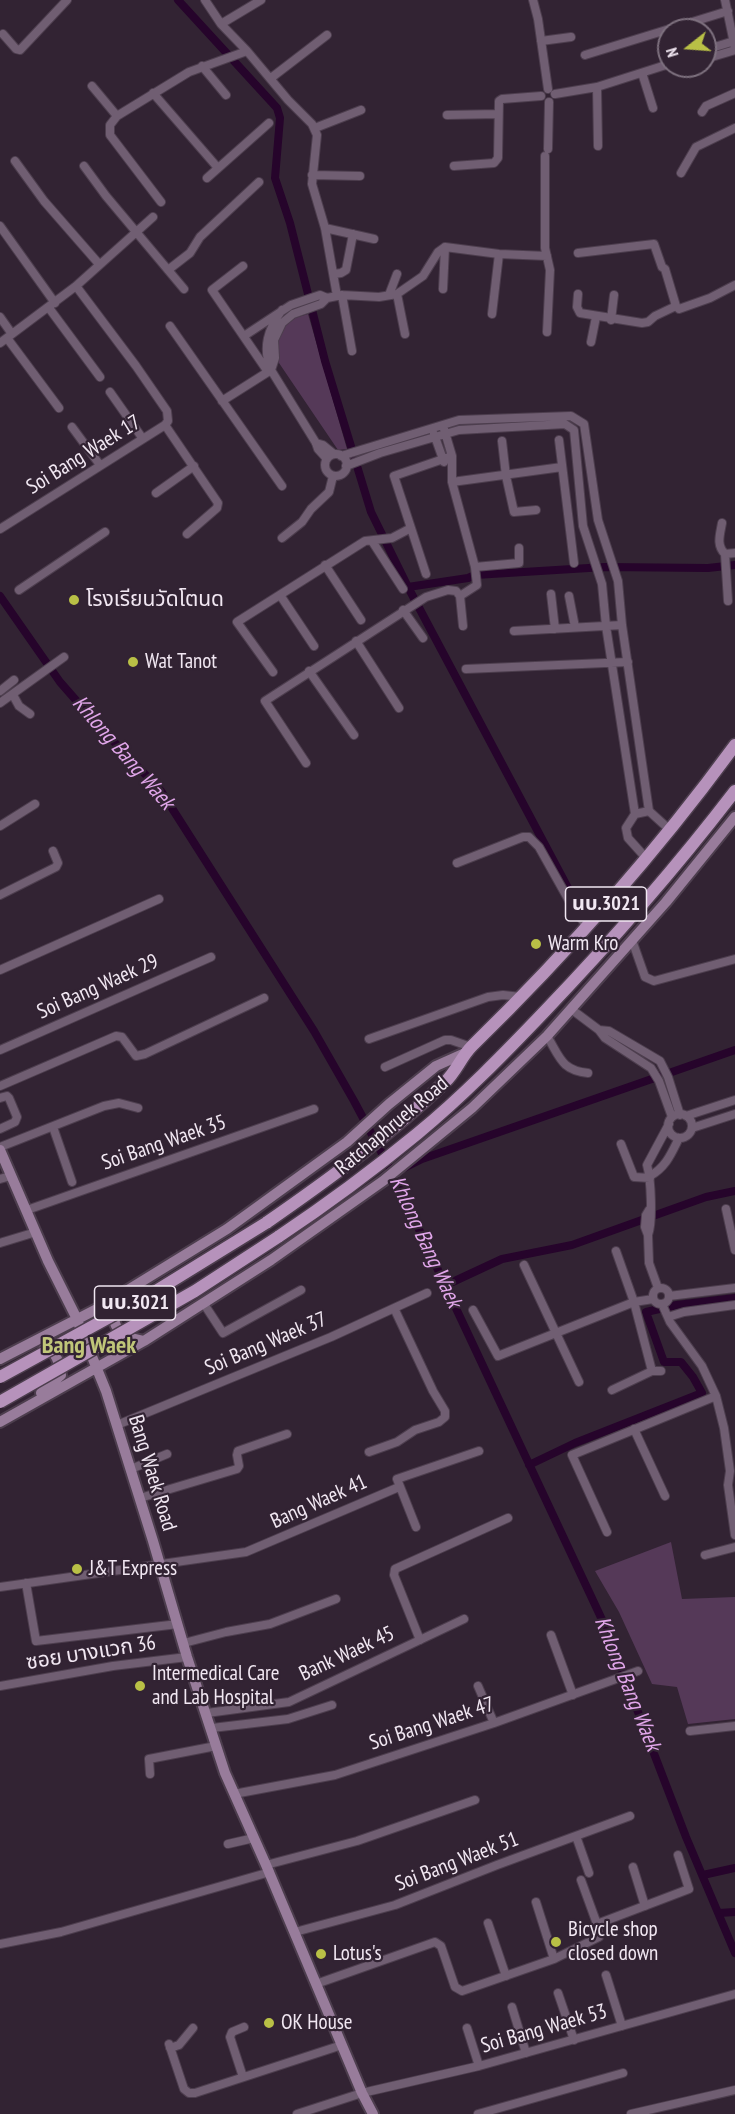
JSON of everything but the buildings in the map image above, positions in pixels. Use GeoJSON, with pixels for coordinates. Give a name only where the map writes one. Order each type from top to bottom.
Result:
{"type":"FeatureCollection","features":[{"type":"Feature","properties":{"kind":"main road","name":"Ratchaphruek Road"},"geometry":{"type":"LineString","coordinates":[[0,1377],[146,1297],[266,1223],[317,1188],[403,1119],[453,1074],[468,1050],[523,997],[587,927],[670,830],[735,745]]}},
{"type":"Feature","properties":{"kind":"main road","name":"Ratchaphruek Road"},"geometry":{"type":"LineString","coordinates":[[0,1402],[195,1291],[342,1193],[418,1134],[516,1041],[609,943],[735,791]]}},
{"type":"Feature","properties":{"kind":"main road","name":"Ratchaphruek Road"},"geometry":{"type":"LineString","coordinates":[[0,1422],[144,1341],[204,1304],[383,1181],[472,1108],[547,1036],[632,940],[735,817]]}},
{"type":"Feature","properties":{"kind":"main road","name":"Ratchaphruek Road"},"geometry":{"type":"LineString","coordinates":[[0,1360],[118,1298],[227,1229],[347,1142],[388,1104],[436,1066],[468,1050]]}},
{"type":"Feature","properties":{"kind":"main road","name":"Bang Waek Road"},"geometry":{"type":"LineString","coordinates":[[0,1148],[6,1177],[27,1210],[97,1368],[131,1469],[187,1657],[234,1794],[373,2114]]}},
{"type":"Feature","properties":{"kind":"main road"},"geometry":{"type":"LineString","coordinates":[[118,1298],[112,1315],[117,1329],[123,1336],[144,1341]]}},
{"type":"Feature","properties":{"kind":"main road"},"geometry":{"type":"LineString","coordinates":[[0,1360],[36,1349],[48,1349],[56,1354],[61,1375],[58,1380],[20,1410]]}},
{"type":"Feature","properties":{"kind":"street"},"geometry":{"type":"LineString","coordinates":[[3,34],[16,49],[21,50],[67,0]]}},
{"type":"Feature","properties":{"kind":"street"},"geometry":{"type":"LineString","coordinates":[[205,0],[221,24],[315,128],[312,175],[314,191],[325,228],[352,351]]}},
{"type":"Feature","properties":{"kind":"street"},"geometry":{"type":"LineString","coordinates":[[221,24],[261,0]]}},
{"type":"Feature","properties":{"kind":"street"},"geometry":{"type":"LineString","coordinates":[[533,0],[554,99],[549,102]]}},
{"type":"Feature","properties":{"kind":"street"},"geometry":{"type":"LineString","coordinates":[[725,0],[735,46]]}},
{"type":"Feature","properties":{"kind":"street"},"geometry":{"type":"LineString","coordinates":[[585,55],[728,11]]}},
{"type":"Feature","properties":{"kind":"street"},"geometry":{"type":"LineString","coordinates":[[271,78],[327,35]]}},
{"type":"Feature","properties":{"kind":"street"},"geometry":{"type":"LineString","coordinates":[[541,41],[571,37]]}},
{"type":"Feature","properties":{"kind":"street"},"geometry":{"type":"LineString","coordinates":[[717,48],[735,46]]}},
{"type":"Feature","properties":{"kind":"street"},"geometry":{"type":"LineString","coordinates":[[717,54],[735,46]]}},
{"type":"Feature","properties":{"kind":"street"},"geometry":{"type":"LineString","coordinates":[[161,202],[110,135],[110,125],[117,116],[202,66],[247,51]]}},
{"type":"Feature","properties":{"kind":"street"},"geometry":{"type":"LineString","coordinates":[[202,66],[226,95]]}},
{"type":"Feature","properties":{"kind":"street"},"geometry":{"type":"LineString","coordinates":[[549,102],[544,101],[543,91],[597,87],[657,68]]}},
{"type":"Feature","properties":{"kind":"street"},"geometry":{"type":"LineString","coordinates":[[642,73],[653,108]]}},
{"type":"Feature","properties":{"kind":"street"},"geometry":{"type":"LineString","coordinates":[[92,86],[117,116]]}},
{"type":"Feature","properties":{"kind":"street"},"geometry":{"type":"LineString","coordinates":[[597,87],[598,146]]}},
{"type":"Feature","properties":{"kind":"street"},"geometry":{"type":"LineString","coordinates":[[153,93],[218,168]]}},
{"type":"Feature","properties":{"kind":"street"},"geometry":{"type":"LineString","coordinates":[[702,112],[706,106],[735,93]]}},
{"type":"Feature","properties":{"kind":"street"},"geometry":{"type":"LineString","coordinates":[[454,166],[491,164],[497,161],[498,104],[502,99],[542,96]]}},
{"type":"Feature","properties":{"kind":"street"},"geometry":{"type":"LineString","coordinates":[[547,332],[550,270],[545,248],[549,102]]}},
{"type":"Feature","properties":{"kind":"street"},"geometry":{"type":"LineString","coordinates":[[315,128],[361,110]]}},
{"type":"Feature","properties":{"kind":"street"},"geometry":{"type":"LineString","coordinates":[[447,116],[498,114]]}},
{"type":"Feature","properties":{"kind":"street"},"geometry":{"type":"LineString","coordinates":[[207,178],[269,123]]}},
{"type":"Feature","properties":{"kind":"street"},"geometry":{"type":"LineString","coordinates":[[681,173],[696,147],[735,128]]}},
{"type":"Feature","properties":{"kind":"street"},"geometry":{"type":"LineString","coordinates":[[15,161],[44,201],[99,264]]}},
{"type":"Feature","properties":{"kind":"street"},"geometry":{"type":"LineString","coordinates":[[84,166],[106,196],[184,289]]}},
{"type":"Feature","properties":{"kind":"street"},"geometry":{"type":"LineString","coordinates":[[312,175],[360,176]]}},
{"type":"Feature","properties":{"kind":"street"},"geometry":{"type":"LineString","coordinates":[[168,270],[190,253],[200,237],[259,182]]}},
{"type":"Feature","properties":{"kind":"street"},"geometry":{"type":"LineString","coordinates":[[7,338],[52,306],[153,217]]}},
{"type":"Feature","properties":{"kind":"street"},"geometry":{"type":"LineString","coordinates":[[0,226],[100,377]]}},
{"type":"Feature","properties":{"kind":"street"},"geometry":{"type":"LineString","coordinates":[[325,228],[374,239]]}},
{"type":"Feature","properties":{"kind":"street"},"geometry":{"type":"LineString","coordinates":[[334,274],[346,270],[353,234]]}},
{"type":"Feature","properties":{"kind":"street"},"geometry":{"type":"LineString","coordinates":[[578,253],[654,244],[662,267],[665,269],[676,306],[680,309],[735,285]]}},
{"type":"Feature","properties":{"kind":"street"},"geometry":{"type":"LineString","coordinates":[[244,336],[291,304],[339,295],[393,295],[423,276],[438,252],[445,247],[499,254],[547,256]]}},
{"type":"Feature","properties":{"kind":"street"},"geometry":{"type":"LineString","coordinates":[[443,289],[445,247]]}},
{"type":"Feature","properties":{"kind":"street"},"geometry":{"type":"LineString","coordinates":[[492,314],[499,254]]}},
{"type":"Feature","properties":{"kind":"street"},"geometry":{"type":"LineString","coordinates":[[243,266],[212,290],[269,371],[318,449],[345,460],[346,466],[343,473],[333,476]]}},
{"type":"Feature","properties":{"kind":"street"},"geometry":{"type":"LineString","coordinates":[[397,274],[393,295],[405,334]]}},
{"type":"Feature","properties":{"kind":"street","name":"Soi Bang Waek 17"},"geometry":{"type":"LineString","coordinates":[[0,529],[165,425],[169,416],[136,366],[76,286]]}},
{"type":"Feature","properties":{"kind":"street"},"geometry":{"type":"LineString","coordinates":[[578,294],[577,307],[580,313],[611,320],[648,322],[660,313],[676,306]]}},
{"type":"Feature","properties":{"kind":"street"},"geometry":{"type":"LineString","coordinates":[[611,320],[614,295]]}},
{"type":"Feature","properties":{"kind":"street"},"geometry":{"type":"LineString","coordinates":[[222,400],[269,371],[275,358],[274,340],[282,323],[292,314],[323,299]]}},
{"type":"Feature","properties":{"kind":"street"},"geometry":{"type":"LineString","coordinates":[[269,371],[266,341],[272,324],[282,310]]}},
{"type":"Feature","properties":{"kind":"street"},"geometry":{"type":"LineString","coordinates":[[591,342],[596,316]]}},
{"type":"Feature","properties":{"kind":"street"},"geometry":{"type":"LineString","coordinates":[[0,317],[7,338],[59,408]]}},
{"type":"Feature","properties":{"kind":"street"},"geometry":{"type":"LineString","coordinates":[[170,326],[282,486]]}},
{"type":"Feature","properties":{"kind":"street"},"geometry":{"type":"LineString","coordinates":[[110,392],[143,439]]}},
{"type":"Feature","properties":{"kind":"street"},"geometry":{"type":"LineString","coordinates":[[333,476],[326,469],[334,456],[459,420],[571,416],[585,424],[598,520],[618,581],[622,625],[649,810],[670,830]]}},
{"type":"Feature","properties":{"kind":"street"},"geometry":{"type":"LineString","coordinates":[[346,466],[380,453],[459,430],[565,424],[574,430],[583,526],[602,584],[606,626],[635,814]]}},
{"type":"Feature","properties":{"kind":"street"},"geometry":{"type":"LineString","coordinates":[[165,425],[218,503],[217,508],[187,534]]}},
{"type":"Feature","properties":{"kind":"street"},"geometry":{"type":"LineString","coordinates":[[442,425],[452,456],[452,482],[475,567],[477,585],[460,596]]}},
{"type":"Feature","properties":{"kind":"street"},"geometry":{"type":"LineString","coordinates":[[72,427],[100,465]]}},
{"type":"Feature","properties":{"kind":"street"},"geometry":{"type":"LineString","coordinates":[[432,428],[442,459],[451,470]]}},
{"type":"Feature","properties":{"kind":"street"},"geometry":{"type":"LineString","coordinates":[[559,440],[574,563]]}},
{"type":"Feature","properties":{"kind":"street"},"geometry":{"type":"LineString","coordinates":[[502,441],[506,476],[514,512],[536,510]]}},
{"type":"Feature","properties":{"kind":"street"},"geometry":{"type":"LineString","coordinates":[[426,574],[394,476],[452,456]]}},
{"type":"Feature","properties":{"kind":"street"},"geometry":{"type":"LineString","coordinates":[[156,493],[194,466]]}},
{"type":"Feature","properties":{"kind":"street"},"geometry":{"type":"LineString","coordinates":[[452,482],[562,467]]}},
{"type":"Feature","properties":{"kind":"street"},"geometry":{"type":"LineString","coordinates":[[282,538],[302,522],[311,509],[329,492],[333,476]]}},
{"type":"Feature","properties":{"kind":"street"},"geometry":{"type":"LineString","coordinates":[[722,523],[719,544],[725,554],[728,601]]}},
{"type":"Feature","properties":{"kind":"street"},"geometry":{"type":"LineString","coordinates":[[273,672],[237,622],[365,541],[392,538],[411,528]]}},
{"type":"Feature","properties":{"kind":"street"},"geometry":{"type":"LineString","coordinates":[[19,590],[105,532]]}},
{"type":"Feature","properties":{"kind":"street"},"geometry":{"type":"LineString","coordinates":[[376,541],[403,589]]}},
{"type":"Feature","properties":{"kind":"street"},"geometry":{"type":"LineString","coordinates":[[475,567],[519,563],[519,548]]}},
{"type":"Feature","properties":{"kind":"street"},"geometry":{"type":"LineString","coordinates":[[725,554],[735,553]]}},
{"type":"Feature","properties":{"kind":"street"},"geometry":{"type":"LineString","coordinates":[[325,565],[361,620]]}},
{"type":"Feature","properties":{"kind":"street"},"geometry":{"type":"LineString","coordinates":[[306,763],[265,701],[426,597],[448,590],[456,591],[460,596],[463,626]]}},
{"type":"Feature","properties":{"kind":"street"},"geometry":{"type":"LineString","coordinates":[[551,594],[555,629]]}},
{"type":"Feature","properties":{"kind":"street"},"geometry":{"type":"LineString","coordinates":[[280,595],[314,646]]}},
{"type":"Feature","properties":{"kind":"street"},"geometry":{"type":"LineString","coordinates":[[569,596],[574,627]]}},
{"type":"Feature","properties":{"kind":"street"},"geometry":{"type":"LineString","coordinates":[[404,610],[423,638]]}},
{"type":"Feature","properties":{"kind":"street"},"geometry":{"type":"LineString","coordinates":[[514,631],[622,625]]}},
{"type":"Feature","properties":{"kind":"street"},"geometry":{"type":"LineString","coordinates":[[356,642],[399,708]]}},
{"type":"Feature","properties":{"kind":"street"},"geometry":{"type":"LineString","coordinates":[[0,703],[64,657]]}},
{"type":"Feature","properties":{"kind":"street"},"geometry":{"type":"LineString","coordinates":[[466,669],[628,662]]}},
{"type":"Feature","properties":{"kind":"street"},"geometry":{"type":"LineString","coordinates":[[309,671],[354,735]]}},
{"type":"Feature","properties":{"kind":"street"},"geometry":{"type":"LineString","coordinates":[[0,691],[14,680]]}},
{"type":"Feature","properties":{"kind":"street"},"geometry":{"type":"LineString","coordinates":[[13,695],[19,706],[30,714]]}},
{"type":"Feature","properties":{"kind":"street"},"geometry":{"type":"LineString","coordinates":[[0,826],[35,804]]}},
{"type":"Feature","properties":{"kind":"street"},"geometry":{"type":"LineString","coordinates":[[646,858],[628,838],[626,828],[635,814],[649,810]]}},
{"type":"Feature","properties":{"kind":"street"},"geometry":{"type":"LineString","coordinates":[[457,863],[523,837],[529,837],[539,847],[571,904],[587,927]]}},
{"type":"Feature","properties":{"kind":"street"},"geometry":{"type":"LineString","coordinates":[[0,895],[56,867],[58,862],[53,851]]}},
{"type":"Feature","properties":{"kind":"street"},"geometry":{"type":"LineString","coordinates":[[0,970],[159,899]]}},
{"type":"Feature","properties":{"kind":"street"},"geometry":{"type":"LineString","coordinates":[[632,940],[645,977],[654,981],[735,959]]}},
{"type":"Feature","properties":{"kind":"street","name":"Soi Bang Waek 29"},"geometry":{"type":"LineString","coordinates":[[0,1050],[212,957]]}},
{"type":"Feature","properties":{"kind":"street"},"geometry":{"type":"LineString","coordinates":[[369,1039],[488,997],[503,995],[523,997]]}},
{"type":"Feature","properties":{"kind":"street"},"geometry":{"type":"LineString","coordinates":[[0,1086],[116,1036],[122,1037],[136,1056],[145,1054],[264,998]]}},
{"type":"Feature","properties":{"kind":"street"},"geometry":{"type":"LineString","coordinates":[[571,1009],[599,1030],[605,1038],[651,1068],[677,1118]]}},
{"type":"Feature","properties":{"kind":"street"},"geometry":{"type":"LineString","coordinates":[[599,1030],[609,1030],[660,1062],[668,1077],[677,1118],[672,1135],[679,1138]]}},
{"type":"Feature","properties":{"kind":"street"},"geometry":{"type":"LineString","coordinates":[[547,1036],[567,1068],[574,1072],[588,1073]]}},
{"type":"Feature","properties":{"kind":"street"},"geometry":{"type":"LineString","coordinates":[[385,1067],[445,1040],[451,1040],[468,1050]]}},
{"type":"Feature","properties":{"kind":"street"},"geometry":{"type":"LineString","coordinates":[[0,1098],[7,1096],[9,1098],[17,1117],[15,1122],[0,1129]]}},
{"type":"Feature","properties":{"kind":"street"},"geometry":{"type":"LineString","coordinates":[[658,1288],[649,1263],[650,1177],[647,1165],[677,1118],[735,1100]]}},
{"type":"Feature","properties":{"kind":"street"},"geometry":{"type":"LineString","coordinates":[[0,1148],[113,1104],[125,1104],[138,1108]]}},
{"type":"Feature","properties":{"kind":"street","name":"Soi Bang Waek 35"},"geometry":{"type":"LineString","coordinates":[[27,1210],[314,1109]]}},
{"type":"Feature","properties":{"kind":"street"},"geometry":{"type":"LineString","coordinates":[[692,1128],[735,1114]]}},
{"type":"Feature","properties":{"kind":"street"},"geometry":{"type":"LineString","coordinates":[[621,1144],[634,1177],[650,1177],[661,1170],[679,1138],[689,1134],[692,1128],[690,1120],[677,1118]]}},
{"type":"Feature","properties":{"kind":"street"},"geometry":{"type":"LineString","coordinates":[[53,1127],[72,1182]]}},
{"type":"Feature","properties":{"kind":"street"},"geometry":{"type":"LineString","coordinates":[[726,1209],[735,1250]]}},
{"type":"Feature","properties":{"kind":"street"},"geometry":{"type":"LineString","coordinates":[[0,1243],[36,1232]]}},
{"type":"Feature","properties":{"kind":"street"},"geometry":{"type":"LineString","coordinates":[[612,1390],[657,1371],[616,1251]]}},
{"type":"Feature","properties":{"kind":"street"},"geometry":{"type":"LineString","coordinates":[[524,1265],[579,1382]]}},
{"type":"Feature","properties":{"kind":"street"},"geometry":{"type":"LineString","coordinates":[[658,1288],[665,1289],[669,1296]]}},
{"type":"Feature","properties":{"kind":"street"},"geometry":{"type":"LineString","coordinates":[[653,1299],[653,1294],[658,1288]]}},
{"type":"Feature","properties":{"kind":"street"},"geometry":{"type":"LineString","coordinates":[[669,1296],[735,1288]]}},
{"type":"Feature","properties":{"kind":"street"},"geometry":{"type":"LineString","coordinates":[[204,1304],[223,1333],[301,1290]]}},
{"type":"Feature","properties":{"kind":"street","name":"Soi Bang Waek 37"},"geometry":{"type":"LineString","coordinates":[[117,1425],[331,1337],[427,1293]]}},
{"type":"Feature","properties":{"kind":"street"},"geometry":{"type":"LineString","coordinates":[[653,1299],[662,1304],[669,1296]]}},
{"type":"Feature","properties":{"kind":"street"},"geometry":{"type":"LineString","coordinates":[[473,1310],[498,1356],[634,1302],[653,1299]]}},
{"type":"Feature","properties":{"kind":"street"},"geometry":{"type":"LineString","coordinates":[[662,1304],[668,1317],[702,1366],[716,1396],[724,1428],[730,1471],[728,1485],[735,1535]]}},
{"type":"Feature","properties":{"kind":"street"},"geometry":{"type":"LineString","coordinates":[[668,1317],[684,1312],[735,1305]]}},
{"type":"Feature","properties":{"kind":"street"},"geometry":{"type":"LineString","coordinates":[[369,1452],[397,1442],[418,1429],[439,1422],[445,1417],[445,1411],[393,1308]]}},
{"type":"Feature","properties":{"kind":"street"},"geometry":{"type":"LineString","coordinates":[[607,1532],[572,1455],[716,1396]]}},
{"type":"Feature","properties":{"kind":"street"},"geometry":{"type":"LineString","coordinates":[[634,1429],[665,1496]]}},
{"type":"Feature","properties":{"kind":"street"},"geometry":{"type":"LineString","coordinates":[[140,1498],[237,1469],[239,1466],[238,1451],[287,1434]]}},
{"type":"Feature","properties":{"kind":"street","name":"Bang Waek 41"},"geometry":{"type":"LineString","coordinates":[[0,1587],[256,1550],[399,1487],[397,1479],[479,1451]]}},
{"type":"Feature","properties":{"kind":"street"},"geometry":{"type":"LineString","coordinates":[[131,1469],[167,1454]]}},
{"type":"Feature","properties":{"kind":"street"},"geometry":{"type":"LineString","coordinates":[[730,1471],[735,1479]]}},
{"type":"Feature","properties":{"kind":"street"},"geometry":{"type":"LineString","coordinates":[[399,1487],[416,1527]]}},
{"type":"Feature","properties":{"kind":"street"},"geometry":{"type":"LineString","coordinates":[[420,1640],[394,1575],[395,1569],[508,1518]]}},
{"type":"Feature","properties":{"kind":"street"},"geometry":{"type":"LineString","coordinates":[[705,1555],[735,1547]]}},
{"type":"Feature","properties":{"kind":"street"},"geometry":{"type":"LineString","coordinates":[[26,1583],[36,1641],[178,1624]]}},
{"type":"Feature","properties":{"kind":"street"},"geometry":{"type":"LineString","coordinates":[[184,1643],[270,1624],[336,1599]]}},
{"type":"Feature","properties":{"kind":"street","name":"Bank Waek 45"},"geometry":{"type":"LineString","coordinates":[[207,1713],[289,1702],[464,1619]]}},
{"type":"Feature","properties":{"kind":"street"},"geometry":{"type":"LineString","coordinates":[[551,1635],[573,1695]]}},
{"type":"Feature","properties":{"kind":"street","name":"ซอย บางแวก 36"},"geometry":{"type":"LineString","coordinates":[[0,1686],[113,1666],[187,1657]]}},
{"type":"Feature","properties":{"kind":"street","name":"Soi Bang Waek 47"},"geometry":{"type":"LineString","coordinates":[[234,1794],[336,1775],[494,1723],[638,1671]]}},
{"type":"Feature","properties":{"kind":"street"},"geometry":{"type":"LineString","coordinates":[[478,1686],[494,1723]]}},
{"type":"Feature","properties":{"kind":"street"},"geometry":{"type":"LineString","coordinates":[[212,1728],[288,1719],[332,1705]]}},
{"type":"Feature","properties":{"kind":"street"},"geometry":{"type":"LineString","coordinates":[[690,1731],[735,1726]]}},
{"type":"Feature","properties":{"kind":"street"},"geometry":{"type":"LineString","coordinates":[[150,1774],[149,1759],[216,1746]]}},
{"type":"Feature","properties":{"kind":"street"},"geometry":{"type":"LineString","coordinates":[[0,1944],[61,1932],[357,1841],[475,1800]]}},
{"type":"Feature","properties":{"kind":"street","name":"Soi Bang Waek 51"},"geometry":{"type":"LineString","coordinates":[[295,1932],[395,1905],[630,1816]]}},
{"type":"Feature","properties":{"kind":"street"},"geometry":{"type":"LineString","coordinates":[[576,1836],[589,1873]]}},
{"type":"Feature","properties":{"kind":"street"},"geometry":{"type":"LineString","coordinates":[[228,1845],[254,1838]]}},
{"type":"Feature","properties":{"kind":"street"},"geometry":{"type":"LineString","coordinates":[[597,1924],[689,1889],[678,1855]]}},
{"type":"Feature","properties":{"kind":"street"},"geometry":{"type":"LineString","coordinates":[[633,1867],[645,1906]]}},
{"type":"Feature","properties":{"kind":"street"},"geometry":{"type":"LineString","coordinates":[[316,1984],[435,1942],[441,1946],[458,1990],[462,1991],[555,1959],[597,1939],[600,1933],[581,1880]]}},
{"type":"Feature","properties":{"kind":"street"},"geometry":{"type":"LineString","coordinates":[[536,1902],[555,1959]]}},
{"type":"Feature","properties":{"kind":"street"},"geometry":{"type":"LineString","coordinates":[[488,1923],[506,1976]]}},
{"type":"Feature","properties":{"kind":"street"},"geometry":{"type":"LineString","coordinates":[[606,1975],[622,2026]]}},
{"type":"Feature","properties":{"kind":"street"},"geometry":{"type":"LineString","coordinates":[[558,1993],[574,2040]]}},
{"type":"Feature","properties":{"kind":"street","name":"Soi Bang Waek 53"},"geometry":{"type":"LineString","coordinates":[[297,2114],[362,2093],[478,2066],[735,1994]]}},
{"type":"Feature","properties":{"kind":"street"},"geometry":{"type":"LineString","coordinates":[[512,2007],[526,2053]]}},
{"type":"Feature","properties":{"kind":"street"},"geometry":{"type":"LineString","coordinates":[[243,2077],[230,2037],[232,2032],[244,2027]]}},
{"type":"Feature","properties":{"kind":"street"},"geometry":{"type":"LineString","coordinates":[[193,2028],[179,2044],[170,2046],[184,2089],[189,2093],[342,2045]]}},
{"type":"Feature","properties":{"kind":"street"},"geometry":{"type":"LineString","coordinates":[[467,2028],[478,2066]]}},
{"type":"Feature","properties":{"kind":"street"},"geometry":{"type":"LineString","coordinates":[[478,2114],[623,2073]]}},
{"type":"Feature","properties":{"kind":"street"},"geometry":{"type":"LineString","coordinates":[[631,2114],[735,2090]]}},
{"type":"Feature","properties":{"kind":"shaded area"},"geometry":{"type":"Polygon","coordinates":[[[308,314],[347,449],[338,450],[279,363],[277,344],[284,327],[295,318],[308,314]]]}},
{"type":"Feature","properties":{"kind":"shaded area"},"geometry":{"type":"Polygon","coordinates":[[[671,1542],[682,1599],[735,1597],[735,1719],[688,1724],[677,1687],[652,1684],[619,1612],[595,1571],[671,1542]]]}},
{"type":"Feature","properties":{"kind":"waterway"},"geometry":{"type":"LineString","coordinates":[[178,0],[277,108],[280,118],[275,178],[290,223],[325,361],[371,512],[408,587],[577,905]]}},
{"type":"Feature","properties":{"kind":"waterway"},"geometry":{"type":"LineString","coordinates":[[408,587],[475,575],[605,567],[708,568],[735,565]]}},
{"type":"Feature","properties":{"kind":"waterway","name":"Khlong Bang Waek"},"geometry":{"type":"LineString","coordinates":[[0,596],[60,682],[161,791],[314,1031],[354,1101],[393,1174],[605,1626],[686,1837],[735,1953]]}},
{"type":"Feature","properties":{"kind":"waterway"},"geometry":{"type":"LineString","coordinates":[[404,1168],[422,1159],[735,1050]]}},
{"type":"Feature","properties":{"kind":"waterway"},"geometry":{"type":"LineString","coordinates":[[444,1286],[502,1259],[572,1245],[706,1197],[735,1191]]}},
{"type":"Feature","properties":{"kind":"waterway"},"geometry":{"type":"LineString","coordinates":[[529,1465],[575,1443],[702,1393],[681,1362],[664,1362],[646,1312],[677,1305],[735,1298]]}},
{"type":"Feature","properties":{"kind":"waterway"},"geometry":{"type":"LineString","coordinates":[[703,1875],[735,1868]]}},
{"type":"Feature","properties":{"kind":"waterway"},"geometry":{"type":"LineString","coordinates":[[719,1913],[735,1912]]}},
{"type":"Feature","properties":{"kind":"place","name":"โรงเรียนวัดโตนด"},"geometry":{"type":"Point","coordinates":[74,600]}},
{"type":"Feature","properties":{"kind":"place","name":"Wat Tanot"},"geometry":{"type":"Point","coordinates":[133,662]}},
{"type":"Feature","properties":{"kind":"place","name":"Warm Kro"},"geometry":{"type":"Point","coordinates":[536,944]}},
{"type":"Feature","properties":{"kind":"place","name":"J&T Express"},"geometry":{"type":"Point","coordinates":[77,1569]}},
{"type":"Feature","properties":{"kind":"place","name":"Intermedical Care and Lab Hospital"},"geometry":{"type":"Point","coordinates":[140,1686]}},
{"type":"Feature","properties":{"kind":"place","name":"Bicycle shop closed down"},"geometry":{"type":"Point","coordinates":[556,1942]}},
{"type":"Feature","properties":{"kind":"place","name":"Lotus's"},"geometry":{"type":"Point","coordinates":[321,1954]}},
{"type":"Feature","properties":{"kind":"place","name":"OK House"},"geometry":{"type":"Point","coordinates":[269,2023]}},
{"type":"Feature","properties":{"kind":"district","name":"Bang Waek"},"geometry":{"type":"Point","coordinates":[89,1346]}}]}
